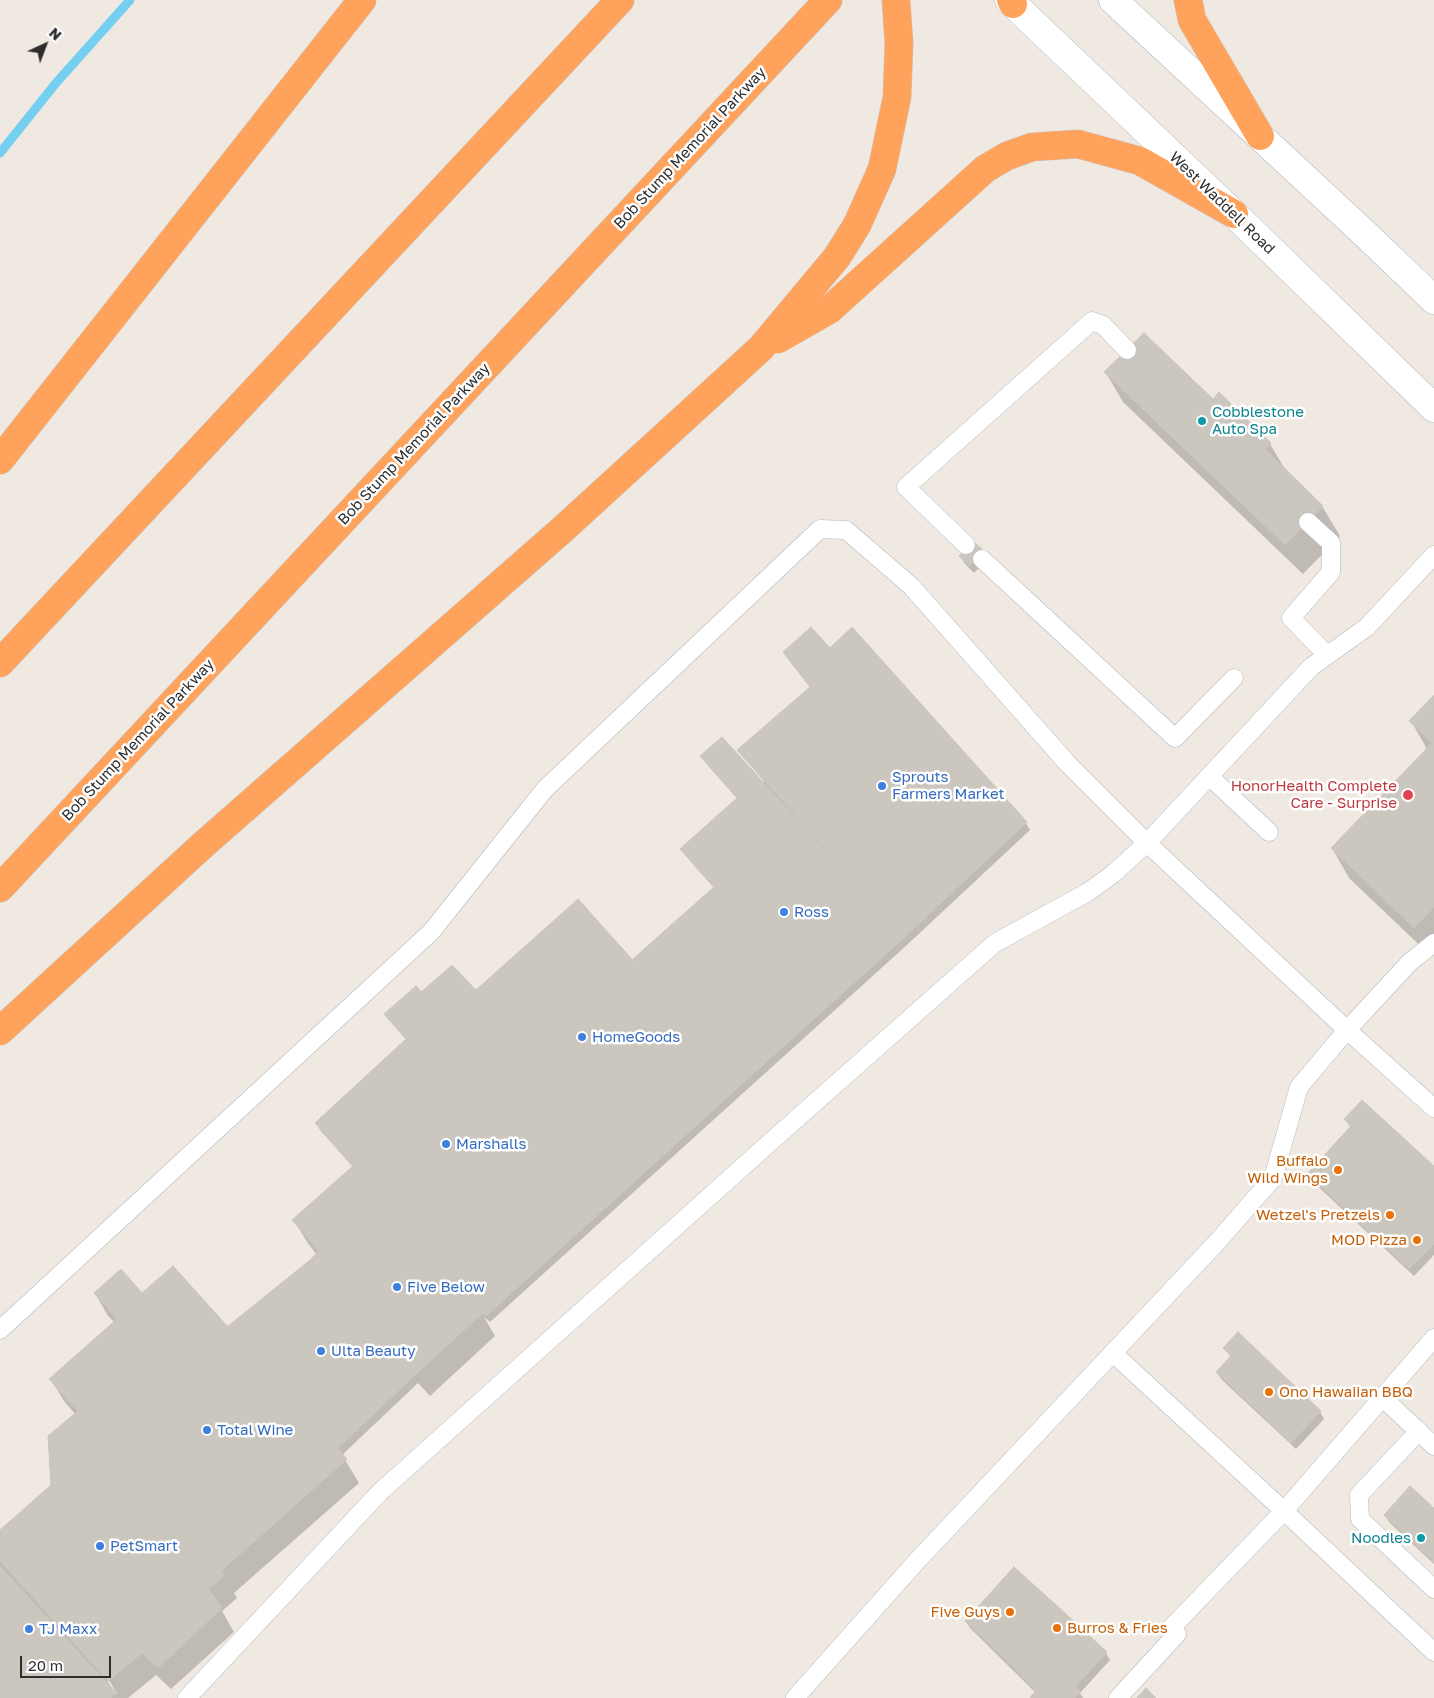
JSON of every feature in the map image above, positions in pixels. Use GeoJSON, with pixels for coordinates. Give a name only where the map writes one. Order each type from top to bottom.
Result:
{"type":"FeatureCollection","features":[{"type":"Feature","properties":{"kind":"highway"},"geometry":{"type":"LineString","coordinates":[[0,460],[362,0]]}},
{"type":"Feature","properties":{"kind":"highway"},"geometry":{"type":"LineString","coordinates":[[0,663],[620,0]]}},
{"type":"Feature","properties":{"kind":"highway"},"geometry":{"type":"LineString","coordinates":[[0,1031],[204,844],[563,530],[761,348],[837,257],[856,225],[882,169],[897,97],[899,50],[896,0]]}},
{"type":"Feature","properties":{"kind":"highway"},"geometry":{"type":"LineString","coordinates":[[1188,0],[1192,20],[1260,136]]}},
{"type":"Feature","properties":{"kind":"highway","name":"Bob Stump Memorial Parkway"},"geometry":{"type":"LineString","coordinates":[[0,888],[824,4]]}},
{"type":"Feature","properties":{"kind":"highway"},"geometry":{"type":"LineString","coordinates":[[761,348],[829,310],[985,169],[1007,156],[1032,147],[1078,144],[1140,161],[1234,214]]}},
{"type":"Feature","properties":{"kind":"main road"},"geometry":{"type":"LineString","coordinates":[[1112,0],[1434,300]]}},
{"type":"Feature","properties":{"kind":"main road","name":"West Waddell Road"},"geometry":{"type":"LineString","coordinates":[[1011,1],[1434,408]]}},
{"type":"Feature","properties":{"kind":"lane"},"geometry":{"type":"LineString","coordinates":[[966,545],[906,487],[1092,322],[1103,325],[1127,350]]}},
{"type":"Feature","properties":{"kind":"lane"},"geometry":{"type":"LineString","coordinates":[[1308,522],[1331,543],[1331,572],[1291,618],[1327,655]]}},
{"type":"Feature","properties":{"kind":"lane"},"geometry":{"type":"LineString","coordinates":[[0,1330],[431,932],[545,789],[820,529],[846,530],[911,586],[1068,764],[1147,843],[1347,1030],[1434,1108]]}},
{"type":"Feature","properties":{"kind":"lane"},"geometry":{"type":"LineString","coordinates":[[187,1698],[382,1491],[776,1136],[995,943],[1088,892],[1113,874],[1147,843],[1302,676],[1367,626],[1434,555]]}},
{"type":"Feature","properties":{"kind":"lane"},"geometry":{"type":"LineString","coordinates":[[982,559],[1175,738],[1234,678]]}},
{"type":"Feature","properties":{"kind":"lane"},"geometry":{"type":"LineString","coordinates":[[1209,776],[1269,832]]}},
{"type":"Feature","properties":{"kind":"lane"},"geometry":{"type":"LineString","coordinates":[[795,1698],[916,1562],[1218,1241],[1273,1178],[1299,1087],[1347,1030],[1410,962],[1434,943]]}},
{"type":"Feature","properties":{"kind":"lane"},"geometry":{"type":"LineString","coordinates":[[1118,1698],[1174,1631],[1284,1511],[1434,1338]]}},
{"type":"Feature","properties":{"kind":"lane"},"geometry":{"type":"LineString","coordinates":[[1113,1353],[1434,1652]]}},
{"type":"Feature","properties":{"kind":"lane"},"geometry":{"type":"LineString","coordinates":[[1382,1397],[1434,1446]]}},
{"type":"Feature","properties":{"kind":"lane"},"geometry":{"type":"LineString","coordinates":[[1419,1431],[1359,1495],[1360,1519],[1434,1589]]}},
{"type":"Feature","properties":{"kind":"building","name":"Cobblestone Auto Spa"},"geometry":{"type":"Polygon","coordinates":[[[1144,333],[1213,399],[1219,392],[1271,443],[1265,449],[1323,506],[1285,545],[1104,372],[1144,333]]]}},
{"type":"Feature","properties":{"kind":"building"},"geometry":{"type":"Polygon","coordinates":[[[974,542],[984,551],[969,566],[959,556],[974,542]]]}},
{"type":"Feature","properties":{"kind":"building","name":"Sprouts Farmers Market"},"geometry":{"type":"Polygon","coordinates":[[[811,627],[830,648],[852,627],[1027,822],[905,937],[737,750],[810,687],[783,652],[811,627]]]}},
{"type":"Feature","properties":{"kind":"building","name":"HonorHealth Complete Care - Surprise"},"geometry":{"type":"Polygon","coordinates":[[[1434,695],[1434,907],[1414,928],[1331,848],[1432,743],[1409,721],[1434,695]]]}},
{"type":"Feature","properties":{"kind":"building","name":"Ross"},"geometry":{"type":"Polygon","coordinates":[[[722,737],[905,937],[743,1083],[633,959],[714,887],[680,849],[737,798],[700,756],[722,737]]]}},
{"type":"Feature","properties":{"kind":"building","name":"HomeGoods"},"geometry":{"type":"Polygon","coordinates":[[[578,899],[743,1083],[612,1202],[421,992],[452,965],[476,990],[578,899]]]}},
{"type":"Feature","properties":{"kind":"building","name":"Marshalls"},"geometry":{"type":"Polygon","coordinates":[[[416,986],[612,1202],[486,1316],[315,1123],[406,1039],[384,1014],[416,986]]]}},
{"type":"Feature","properties":{"kind":"building"},"geometry":{"type":"Polygon","coordinates":[[[1362,1100],[1434,1166],[1434,1244],[1409,1269],[1307,1174],[1351,1126],[1344,1119],[1362,1100]]]}},
{"type":"Feature","properties":{"kind":"building","name":"Five Below"},"geometry":{"type":"Polygon","coordinates":[[[353,1166],[483,1313],[416,1374],[310,1260],[319,1251],[292,1220],[353,1166]]]}},
{"type":"Feature","properties":{"kind":"building","name":"Ulta Beauty"},"geometry":{"type":"Polygon","coordinates":[[[310,1260],[416,1374],[337,1449],[227,1327],[310,1260]]]}},
{"type":"Feature","properties":{"kind":"building","name":"Total Wine"},"geometry":{"type":"Polygon","coordinates":[[[173,1266],[347,1459],[221,1571],[49,1379],[117,1319],[94,1293],[121,1269],[142,1293],[173,1266]]]}},
{"type":"Feature","properties":{"kind":"building","name":"Ono Hawaiian BBQ"},"geometry":{"type":"Polygon","coordinates":[[[1238,1332],[1321,1411],[1291,1443],[1216,1372],[1231,1356],[1223,1348],[1238,1332]]]}},
{"type":"Feature","properties":{"kind":"building","name":"PetSmart"},"geometry":{"type":"Polygon","coordinates":[[[78,1411],[225,1575],[208,1589],[222,1608],[158,1668],[142,1653],[108,1681],[0,1561],[0,1530],[51,1485],[48,1436],[78,1411]]]}},
{"type":"Feature","properties":{"kind":"building","name":"Noodles"},"geometry":{"type":"Polygon","coordinates":[[[1410,1486],[1434,1508],[1434,1562],[1384,1515],[1410,1486]]]}},
{"type":"Feature","properties":{"kind":"building","name":"TJ Maxx"},"geometry":{"type":"Polygon","coordinates":[[[0,1566],[116,1693],[111,1698],[0,1698],[0,1566]]]}},
{"type":"Feature","properties":{"kind":"building","name":"Five Guys"},"geometry":{"type":"Polygon","coordinates":[[[1014,1567],[1055,1604],[1005,1659],[965,1621],[1014,1567]]]}},
{"type":"Feature","properties":{"kind":"building","name":"Burros & Fries"},"geometry":{"type":"Polygon","coordinates":[[[1055,1604],[1107,1652],[1076,1686],[1080,1692],[1075,1698],[1032,1698],[1030,1697],[1036,1691],[1005,1659],[1055,1604]]]}},
{"type":"Feature","properties":{"kind":"building"},"geometry":{"type":"Polygon","coordinates":[[[1146,1688],[1156,1698],[1137,1698],[1146,1688]]]}},
{"type":"Feature","properties":{"kind":"waterway"},"geometry":{"type":"LineString","coordinates":[[0,153],[56,83],[130,0]]}},
{"type":"Feature","properties":{"kind":"place","name":"Cobblestone Auto Spa"},"geometry":{"type":"Point","coordinates":[1202,421]}},
{"type":"Feature","properties":{"kind":"place","name":"Sprouts Farmers Market"},"geometry":{"type":"Point","coordinates":[882,786]}},
{"type":"Feature","properties":{"kind":"place","name":"HonorHealth Complete Care - Surprise"},"geometry":{"type":"Point","coordinates":[1408,795]}},
{"type":"Feature","properties":{"kind":"place","name":"Ross"},"geometry":{"type":"Point","coordinates":[784,912]}},
{"type":"Feature","properties":{"kind":"place","name":"HomeGoods"},"geometry":{"type":"Point","coordinates":[582,1037]}},
{"type":"Feature","properties":{"kind":"place","name":"Marshalls"},"geometry":{"type":"Point","coordinates":[446,1144]}},
{"type":"Feature","properties":{"kind":"place","name":"Buffalo Wild Wings"},"geometry":{"type":"Point","coordinates":[1338,1170]}},
{"type":"Feature","properties":{"kind":"place","name":"Wetzel's Pretzels"},"geometry":{"type":"Point","coordinates":[1390,1215]}},
{"type":"Feature","properties":{"kind":"place","name":"MOD Pizza"},"geometry":{"type":"Point","coordinates":[1417,1240]}},
{"type":"Feature","properties":{"kind":"place","name":"Five Below"},"geometry":{"type":"Point","coordinates":[397,1287]}},
{"type":"Feature","properties":{"kind":"place","name":"Ulta Beauty"},"geometry":{"type":"Point","coordinates":[321,1351]}},
{"type":"Feature","properties":{"kind":"place","name":"Ono Hawaiian BBQ"},"geometry":{"type":"Point","coordinates":[1269,1392]}},
{"type":"Feature","properties":{"kind":"place","name":"Total Wine"},"geometry":{"type":"Point","coordinates":[207,1430]}},
{"type":"Feature","properties":{"kind":"place","name":"Noodles"},"geometry":{"type":"Point","coordinates":[1421,1538]}},
{"type":"Feature","properties":{"kind":"place","name":"PetSmart"},"geometry":{"type":"Point","coordinates":[100,1546]}},
{"type":"Feature","properties":{"kind":"place","name":"Five Guys"},"geometry":{"type":"Point","coordinates":[1010,1612]}},
{"type":"Feature","properties":{"kind":"place","name":"Burros & Fries"},"geometry":{"type":"Point","coordinates":[1057,1628]}},
{"type":"Feature","properties":{"kind":"place","name":"TJ Maxx"},"geometry":{"type":"Point","coordinates":[29,1629]}}]}
